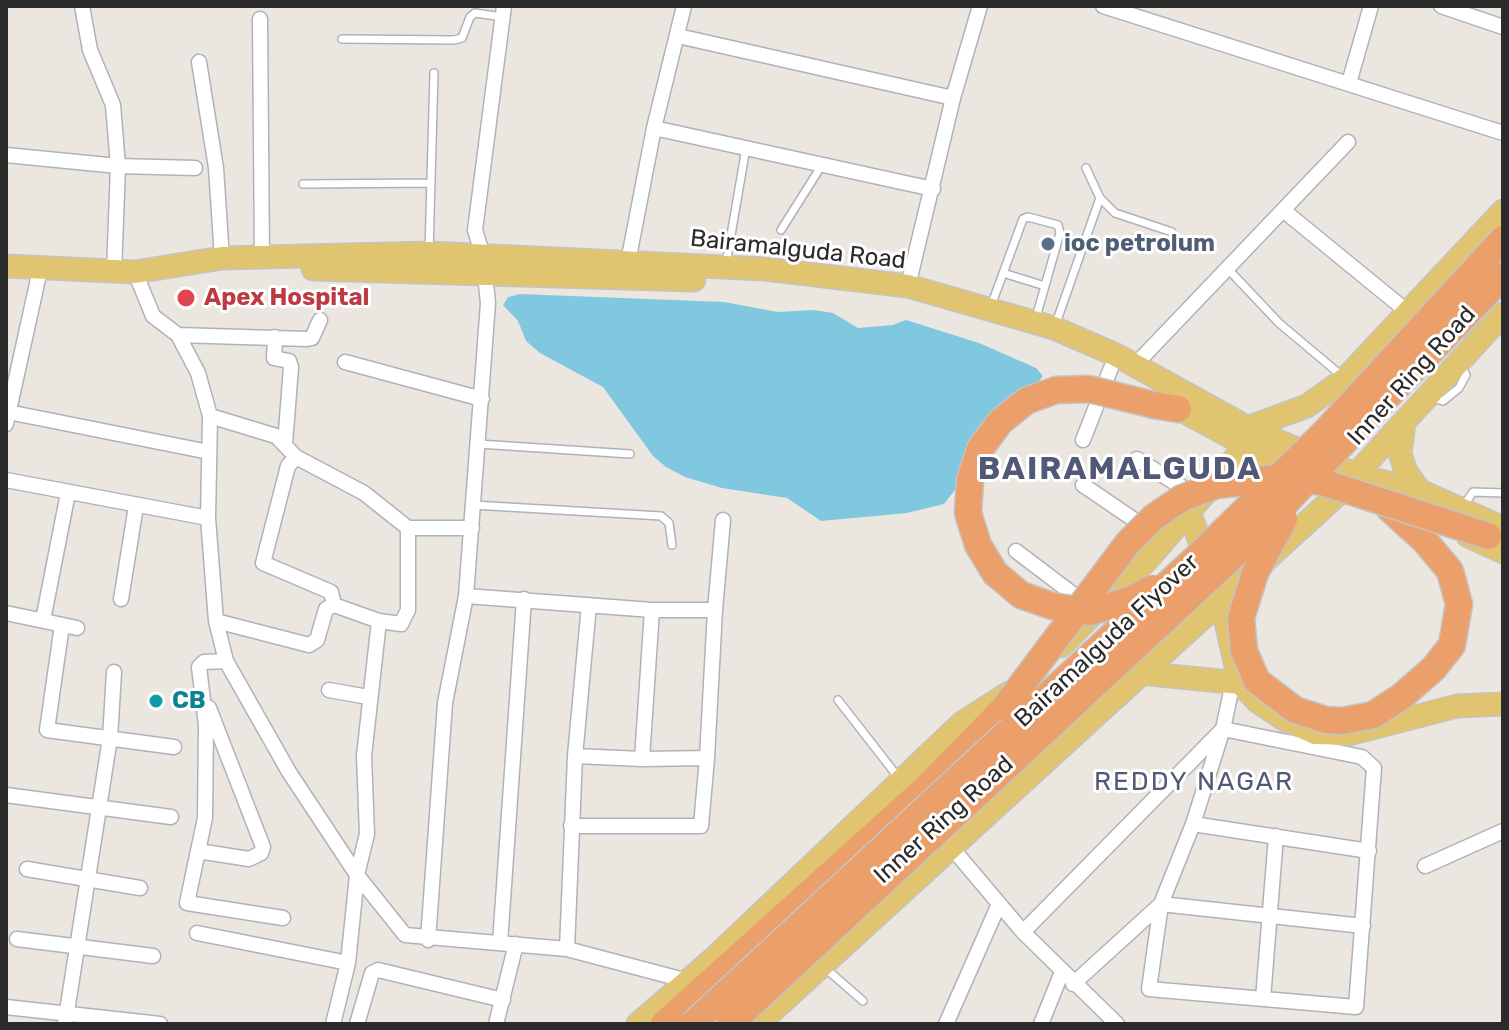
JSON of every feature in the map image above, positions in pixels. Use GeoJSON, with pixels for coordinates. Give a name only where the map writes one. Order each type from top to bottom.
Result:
{"type":"FeatureCollection","features":[{"type":"Feature","properties":{"kind":"highway","name":"Bairamalguda Flyover"},"geometry":{"type":"LineString","coordinates":[[693,1024],[1178,576],[1325,432],[1503,239]]}},
{"type":"Feature","properties":{"kind":"highway","name":"Bairamalguda Flyover"},"geometry":{"type":"LineString","coordinates":[[730,1024],[1300,492],[1503,276]]}},
{"type":"Feature","properties":{"kind":"highway"},"geometry":{"type":"LineString","coordinates":[[1166,407],[1089,389],[1056,390],[1026,401],[1000,422],[980,449],[970,480],[968,513],[978,545],[995,573],[1021,595],[1052,606],[1090,612],[1130,600],[1178,576]]}},
{"type":"Feature","properties":{"kind":"highway"},"geometry":{"type":"LineString","coordinates":[[664,1024],[982,732],[1030,676],[1128,543],[1154,517],[1182,498],[1217,485],[1286,477],[1352,489],[1500,541]]}},
{"type":"Feature","properties":{"kind":"highway"},"geometry":{"type":"LineString","coordinates":[[1300,492],[1255,573],[1245,598],[1241,634],[1257,681],[1281,702],[1326,720],[1373,715],[1401,697],[1434,668],[1452,645],[1459,604],[1450,571],[1425,541],[1390,509]]}},
{"type":"Feature","properties":{"kind":"main road"},"geometry":{"type":"LineString","coordinates":[[638,1024],[688,981],[962,723],[1014,690],[1097,612],[1195,505],[1246,437],[1307,406],[1347,377],[1503,211]]}},
{"type":"Feature","properties":{"kind":"main road","name":"Bairamalguda Road"},"geometry":{"type":"LineString","coordinates":[[6,266],[124,272],[222,258],[429,253],[484,265]]}},
{"type":"Feature","properties":{"kind":"main road","name":"Bairamalguda Road"},"geometry":{"type":"LineString","coordinates":[[562,269],[628,262],[726,267],[908,286],[994,315],[1111,368],[1166,407],[1357,475],[1420,491],[1461,510],[1500,541]]}},
{"type":"Feature","properties":{"kind":"main road","name":"Bairamalguda Road"},"geometry":{"type":"LineString","coordinates":[[195,264],[222,271],[484,265],[834,285],[994,315],[1044,326],[1134,366],[1337,495],[1390,509],[1485,542],[1500,541]]}},
{"type":"Feature","properties":{"kind":"main road","name":"Inner Ring Road"},"geometry":{"type":"LineString","coordinates":[[758,1024],[1337,495],[1503,314]]}},
{"type":"Feature","properties":{"kind":"main road"},"geometry":{"type":"LineString","coordinates":[[1347,377],[1357,406],[1379,421],[1402,425],[1400,453],[1406,472],[1420,491]]}},
{"type":"Feature","properties":{"kind":"main road"},"geometry":{"type":"LineString","coordinates":[[1195,505],[1221,601],[1236,682]]}},
{"type":"Feature","properties":{"kind":"main road"},"geometry":{"type":"LineString","coordinates":[[1139,673],[1236,682],[1275,713],[1315,733],[1349,734],[1457,706],[1503,704]]}},
{"type":"Feature","properties":{"kind":"main road"},"geometry":{"type":"LineString","coordinates":[[1014,690],[1063,747]]}},
{"type":"Feature","properties":{"kind":"street"},"geometry":{"type":"LineString","coordinates":[[82,6],[90,50],[113,105],[124,272],[153,316],[178,335],[198,373],[210,416],[208,518],[216,621],[226,661],[289,772],[357,875],[405,935],[428,940],[567,949],[688,981]]}},
{"type":"Feature","properties":{"kind":"street"},"geometry":{"type":"LineString","coordinates":[[628,262],[654,128],[684,6]]}},
{"type":"Feature","properties":{"kind":"street"},"geometry":{"type":"LineString","coordinates":[[908,286],[953,98],[980,6]]}},
{"type":"Feature","properties":{"kind":"street"},"geometry":{"type":"LineString","coordinates":[[1103,6],[1503,133]]}},
{"type":"Feature","properties":{"kind":"street"},"geometry":{"type":"LineString","coordinates":[[1349,83],[1371,6]]}},
{"type":"Feature","properties":{"kind":"street"},"geometry":{"type":"LineString","coordinates":[[1441,6],[1503,27]]}},
{"type":"Feature","properties":{"kind":"street"},"geometry":{"type":"LineString","coordinates":[[428,940],[445,703],[466,596],[479,444],[484,265],[475,230],[503,11]]}},
{"type":"Feature","properties":{"kind":"street"},"geometry":{"type":"LineString","coordinates":[[260,19],[262,258]]}},
{"type":"Feature","properties":{"kind":"street"},"geometry":{"type":"LineString","coordinates":[[678,36],[953,98]]}},
{"type":"Feature","properties":{"kind":"street"},"geometry":{"type":"LineString","coordinates":[[199,62],[216,168],[222,258]]}},
{"type":"Feature","properties":{"kind":"street"},"geometry":{"type":"LineString","coordinates":[[654,128],[933,189]]}},
{"type":"Feature","properties":{"kind":"street"},"geometry":{"type":"LineString","coordinates":[[1134,366],[1348,142]]}},
{"type":"Feature","properties":{"kind":"street"},"geometry":{"type":"LineString","coordinates":[[6,155],[118,166],[195,168]]}},
{"type":"Feature","properties":{"kind":"street"},"geometry":{"type":"LineString","coordinates":[[1283,210],[1409,313]]}},
{"type":"Feature","properties":{"kind":"street"},"geometry":{"type":"LineString","coordinates":[[40,270],[7,418],[209,452]]}},
{"type":"Feature","properties":{"kind":"street"},"geometry":{"type":"LineString","coordinates":[[178,335],[312,338],[320,320]]}},
{"type":"Feature","properties":{"kind":"street"},"geometry":{"type":"LineString","coordinates":[[275,337],[274,358],[289,361],[291,367],[285,444]]}},
{"type":"Feature","properties":{"kind":"street"},"geometry":{"type":"LineString","coordinates":[[345,362],[482,399]]}},
{"type":"Feature","properties":{"kind":"street"},"geometry":{"type":"LineString","coordinates":[[1083,440],[1111,368]]}},
{"type":"Feature","properties":{"kind":"street"},"geometry":{"type":"LineString","coordinates":[[210,416],[276,436],[296,457],[364,493],[408,528],[472,528]]}},
{"type":"Feature","properties":{"kind":"street"},"geometry":{"type":"LineString","coordinates":[[296,457],[288,466],[263,563],[331,592],[334,605]]}},
{"type":"Feature","properties":{"kind":"street"},"geometry":{"type":"LineString","coordinates":[[1137,459],[1195,505]]}},
{"type":"Feature","properties":{"kind":"street"},"geometry":{"type":"LineString","coordinates":[[6,480],[208,518]]}},
{"type":"Feature","properties":{"kind":"street"},"geometry":{"type":"LineString","coordinates":[[1083,485],[1164,539]]}},
{"type":"Feature","properties":{"kind":"street"},"geometry":{"type":"LineString","coordinates":[[43,620],[68,493]]}},
{"type":"Feature","properties":{"kind":"street"},"geometry":{"type":"LineString","coordinates":[[121,599],[136,506]]}},
{"type":"Feature","properties":{"kind":"street"},"geometry":{"type":"LineString","coordinates":[[571,826],[701,826],[723,520]]}},
{"type":"Feature","properties":{"kind":"street"},"geometry":{"type":"LineString","coordinates":[[216,621],[309,645],[317,640],[326,609],[334,605],[395,625],[405,619],[408,528]]}},
{"type":"Feature","properties":{"kind":"street"},"geometry":{"type":"LineString","coordinates":[[1016,551],[1097,612]]}},
{"type":"Feature","properties":{"kind":"street"},"geometry":{"type":"LineString","coordinates":[[466,596],[652,610],[715,610]]}},
{"type":"Feature","properties":{"kind":"street"},"geometry":{"type":"LineString","coordinates":[[500,943],[524,599]]}},
{"type":"Feature","properties":{"kind":"street"},"geometry":{"type":"LineString","coordinates":[[567,949],[575,756],[589,605]]}},
{"type":"Feature","properties":{"kind":"street"},"geometry":{"type":"LineString","coordinates":[[642,759],[652,610]]}},
{"type":"Feature","properties":{"kind":"street"},"geometry":{"type":"LineString","coordinates":[[6,613],[70,626],[47,730],[174,747]]}},
{"type":"Feature","properties":{"kind":"street"},"geometry":{"type":"LineString","coordinates":[[333,1024],[348,963],[357,875],[367,834],[364,756],[368,697],[379,621]]}},
{"type":"Feature","properties":{"kind":"street"},"geometry":{"type":"LineString","coordinates":[[226,661],[201,664],[205,818],[187,903],[283,918]]}},
{"type":"Feature","properties":{"kind":"street"},"geometry":{"type":"LineString","coordinates":[[66,1019],[75,946],[110,738],[114,672]]}},
{"type":"Feature","properties":{"kind":"street"},"geometry":{"type":"LineString","coordinates":[[1236,682],[1193,824],[1161,904],[1149,989],[1356,1007]]}},
{"type":"Feature","properties":{"kind":"street"},"geometry":{"type":"LineString","coordinates":[[329,690],[368,697]]}},
{"type":"Feature","properties":{"kind":"street"},"geometry":{"type":"LineString","coordinates":[[198,851],[249,859],[261,853],[263,847],[204,697]]}},
{"type":"Feature","properties":{"kind":"street"},"geometry":{"type":"LineString","coordinates":[[1223,729],[1362,757],[1374,768],[1355,1024]]}},
{"type":"Feature","properties":{"kind":"street"},"geometry":{"type":"LineString","coordinates":[[1023,932],[1223,729]]}},
{"type":"Feature","properties":{"kind":"street"},"geometry":{"type":"LineString","coordinates":[[575,756],[707,758]]}},
{"type":"Feature","properties":{"kind":"street"},"geometry":{"type":"LineString","coordinates":[[6,795],[171,817]]}},
{"type":"Feature","properties":{"kind":"street"},"geometry":{"type":"LineString","coordinates":[[1193,824],[1369,851]]}},
{"type":"Feature","properties":{"kind":"street"},"geometry":{"type":"LineString","coordinates":[[1425,866],[1503,831]]}},
{"type":"Feature","properties":{"kind":"street"},"geometry":{"type":"LineString","coordinates":[[1263,999],[1276,836]]}},
{"type":"Feature","properties":{"kind":"street"},"geometry":{"type":"LineString","coordinates":[[952,848],[1023,932],[1117,1024]]}},
{"type":"Feature","properties":{"kind":"street"},"geometry":{"type":"LineString","coordinates":[[27,869],[140,888]]}},
{"type":"Feature","properties":{"kind":"street"},"geometry":{"type":"LineString","coordinates":[[946,1024],[999,904]]}},
{"type":"Feature","properties":{"kind":"street"},"geometry":{"type":"LineString","coordinates":[[1073,984],[1161,904],[1363,926]]}},
{"type":"Feature","properties":{"kind":"street"},"geometry":{"type":"LineString","coordinates":[[197,933],[348,963]]}},
{"type":"Feature","properties":{"kind":"street"},"geometry":{"type":"LineString","coordinates":[[17,939],[153,956]]}},
{"type":"Feature","properties":{"kind":"street"},"geometry":{"type":"LineString","coordinates":[[496,1024],[516,944]]}},
{"type":"Feature","properties":{"kind":"street"},"geometry":{"type":"LineString","coordinates":[[357,1024],[372,973],[378,970],[503,1000]]}},
{"type":"Feature","properties":{"kind":"street"},"geometry":{"type":"LineString","coordinates":[[1041,1024],[1062,972]]}},
{"type":"Feature","properties":{"kind":"street"},"geometry":{"type":"LineString","coordinates":[[6,1007],[66,1019],[160,1024]]}},
{"type":"Feature","properties":{"kind":"lane"},"geometry":{"type":"LineString","coordinates":[[342,39],[454,40],[462,38],[470,17],[475,13],[503,11]]}},
{"type":"Feature","properties":{"kind":"lane"},"geometry":{"type":"LineString","coordinates":[[429,253],[434,73]]}},
{"type":"Feature","properties":{"kind":"lane"},"geometry":{"type":"LineString","coordinates":[[726,267],[746,148]]}},
{"type":"Feature","properties":{"kind":"lane"},"geometry":{"type":"LineString","coordinates":[[781,230],[822,165]]}},
{"type":"Feature","properties":{"kind":"lane"},"geometry":{"type":"LineString","coordinates":[[1086,168],[1100,198],[1115,213],[1172,232]]}},
{"type":"Feature","properties":{"kind":"lane"},"geometry":{"type":"LineString","coordinates":[[303,184],[431,183]]}},
{"type":"Feature","properties":{"kind":"lane"},"geometry":{"type":"LineString","coordinates":[[1044,326],[1100,198]]}},
{"type":"Feature","properties":{"kind":"lane"},"geometry":{"type":"LineString","coordinates":[[994,315],[1003,273],[1023,219],[1028,217],[1058,225],[1060,233],[1045,286],[1044,326]]}},
{"type":"Feature","properties":{"kind":"lane"},"geometry":{"type":"LineString","coordinates":[[1227,268],[1279,323],[1347,377]]}},
{"type":"Feature","properties":{"kind":"lane"},"geometry":{"type":"LineString","coordinates":[[1003,273],[1045,286]]}},
{"type":"Feature","properties":{"kind":"lane"},"geometry":{"type":"LineString","coordinates":[[479,444],[630,454]]}},
{"type":"Feature","properties":{"kind":"lane"},"geometry":{"type":"LineString","coordinates":[[1461,510],[1473,492],[1503,493]]}},
{"type":"Feature","properties":{"kind":"lane"},"geometry":{"type":"LineString","coordinates":[[473,505],[661,516],[669,523],[672,545]]}},
{"type":"Feature","properties":{"kind":"lane"},"geometry":{"type":"LineString","coordinates":[[838,700],[900,781]]}},
{"type":"Feature","properties":{"kind":"lane"},"geometry":{"type":"LineString","coordinates":[[822,966],[863,1001]]}},
{"type":"Feature","properties":{"kind":"water"},"geometry":{"type":"Polygon","coordinates":[[[520,294],[724,302],[778,312],[814,310],[833,313],[858,328],[893,325],[906,320],[979,343],[1036,368],[1043,376],[944,504],[907,513],[821,521],[787,498],[722,488],[685,477],[666,467],[653,456],[603,387],[540,353],[526,341],[518,321],[503,305],[508,297],[520,294]]]}},
{"type":"Feature","properties":{"kind":"place","name":"ioc petrolum"},"geometry":{"type":"Point","coordinates":[1048,244]}},
{"type":"Feature","properties":{"kind":"place","name":"Apex Hospital"},"geometry":{"type":"Point","coordinates":[186,298]}},
{"type":"Feature","properties":{"kind":"place","name":"CB"},"geometry":{"type":"Point","coordinates":[156,701]}},
{"type":"Feature","properties":{"kind":"district","name":"BAIRAMALGUDA"},"geometry":{"type":"Point","coordinates":[1120,470]}},
{"type":"Feature","properties":{"kind":"district","name":"REDDY NAGAR"},"geometry":{"type":"Point","coordinates":[1194,782]}}]}
